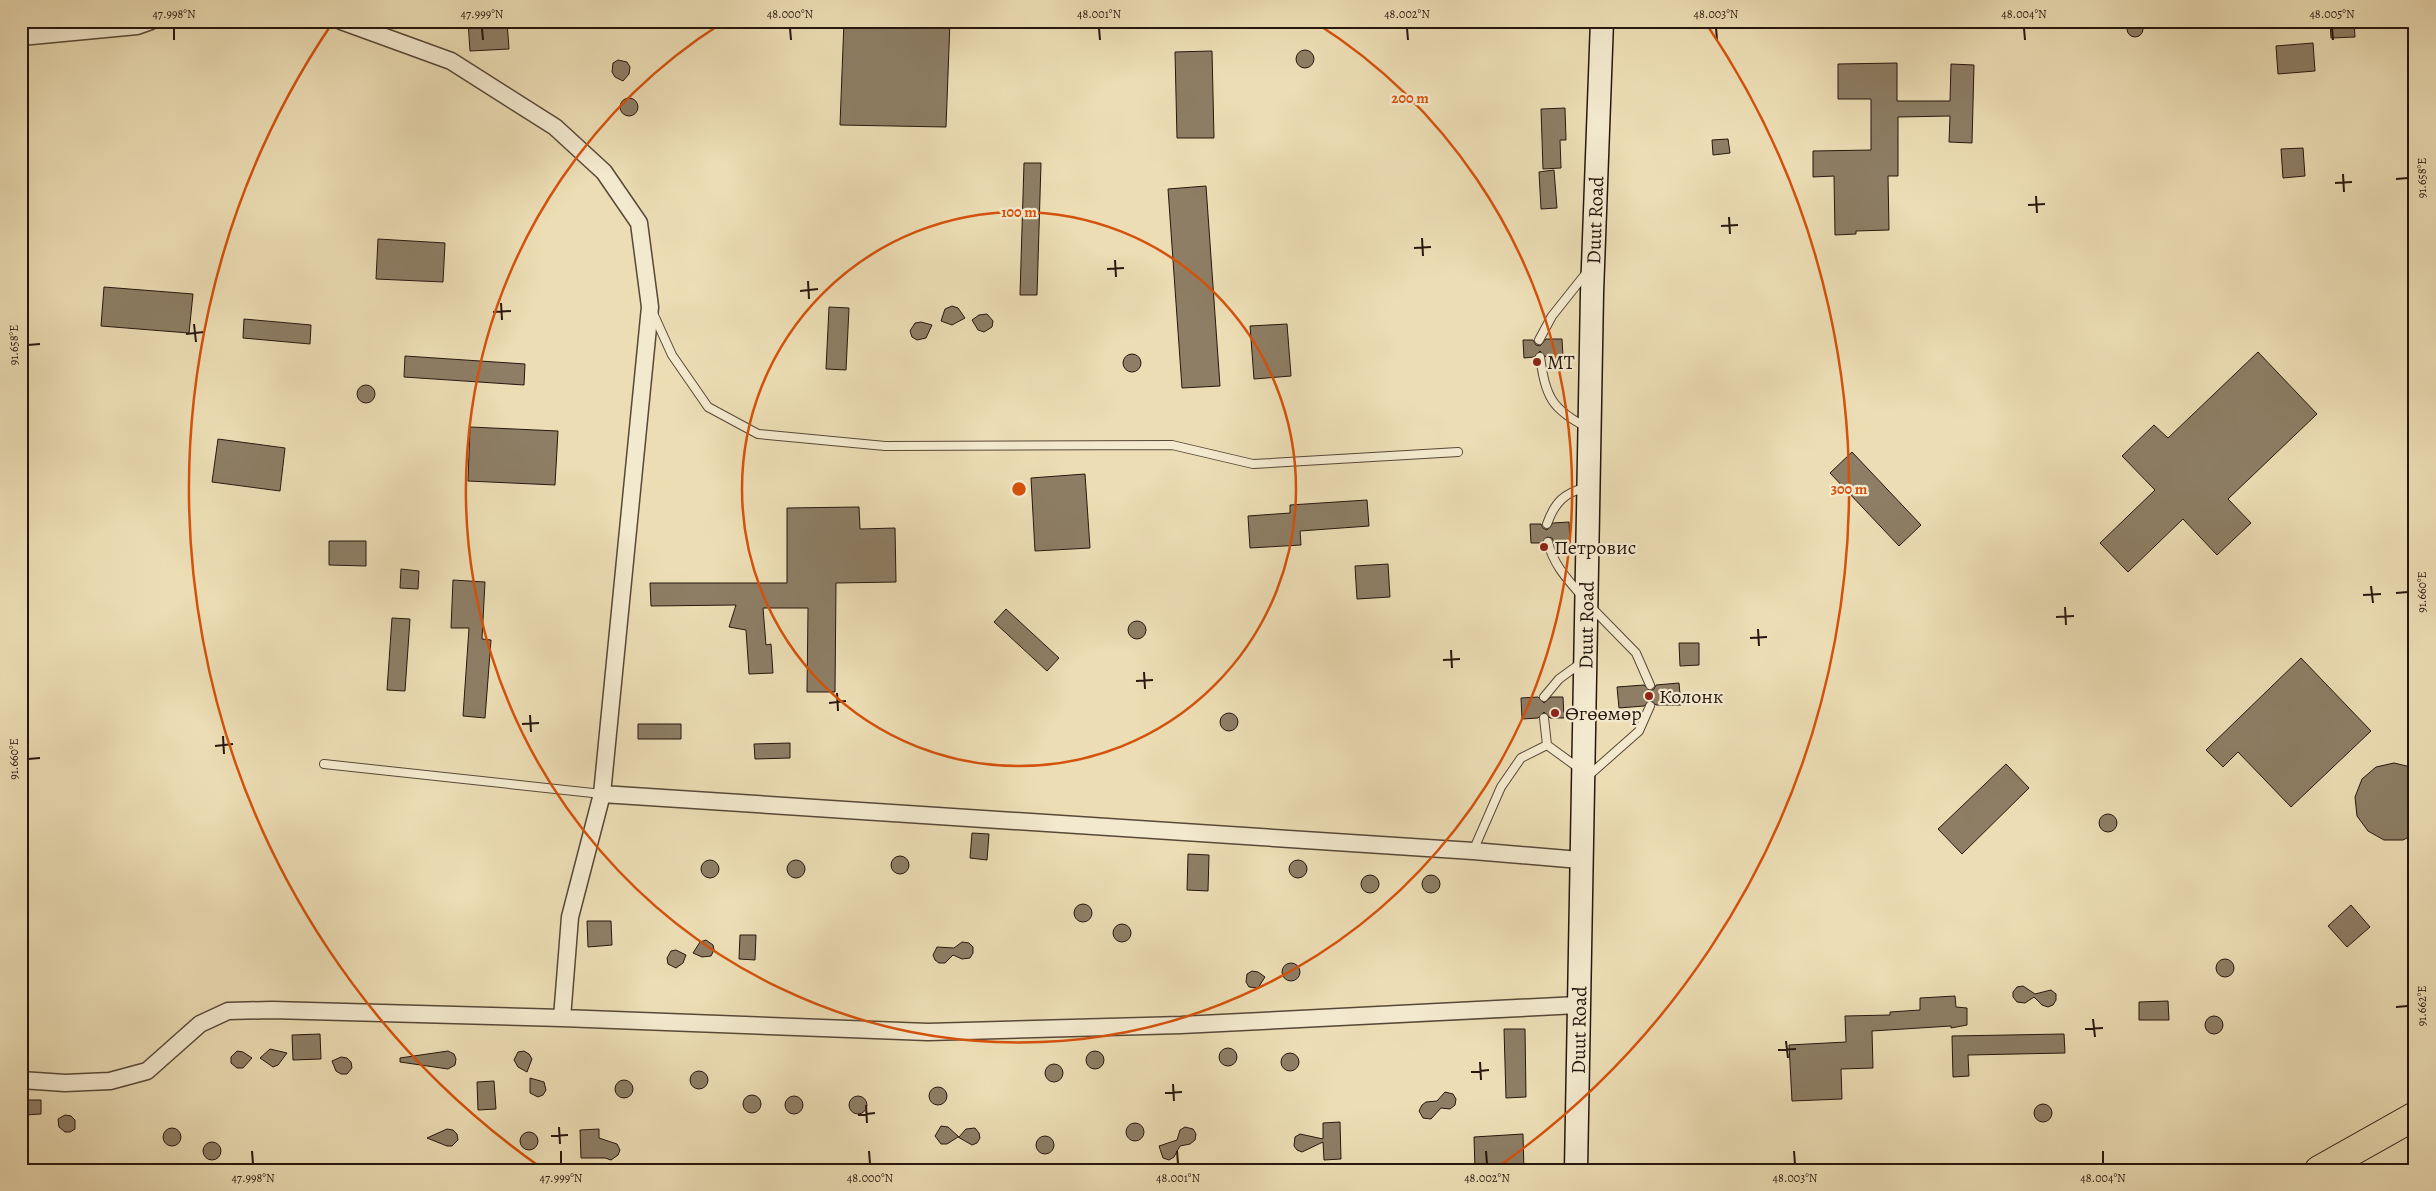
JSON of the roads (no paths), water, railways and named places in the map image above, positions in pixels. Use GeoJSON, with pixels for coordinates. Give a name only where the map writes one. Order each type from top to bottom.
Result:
{"type":"FeatureCollection","features":[{"type":"Feature","properties":{"kind":"highway"},"geometry":{"type":"LineString","coordinates":[[2319,1170],[2415,1116]]}},
{"type":"Feature","properties":{"kind":"main road","name":"Duut Road"},"geometry":{"type":"LineString","coordinates":[[1576,1170],[1580,860],[1593,266],[1602,21]]}},
{"type":"Feature","properties":{"kind":"street"},"geometry":{"type":"LineString","coordinates":[[341,21],[451,61],[555,126],[604,172],[639,222],[650,307],[602,794],[570,916],[562,1018]]}},
{"type":"Feature","properties":{"kind":"street"},"geometry":{"type":"LineString","coordinates":[[21,37],[142,23]]}},
{"type":"Feature","properties":{"kind":"street"},"geometry":{"type":"LineString","coordinates":[[602,794],[1472,851],[1580,860]]}},
{"type":"Feature","properties":{"kind":"street"},"geometry":{"type":"LineString","coordinates":[[21,1080],[65,1083],[110,1081],[147,1071],[200,1024],[228,1011],[272,1010],[562,1018],[928,1032],[1181,1025],[1578,1005]]}},
{"type":"Feature","properties":{"kind":"lane"},"geometry":{"type":"LineString","coordinates":[[1540,340],[1557,309],[1593,266]]}},
{"type":"Feature","properties":{"kind":"lane"},"geometry":{"type":"LineString","coordinates":[[650,307],[672,355],[708,407],[758,434],[885,446],[1172,445],[1253,464],[1458,452]]}},
{"type":"Feature","properties":{"kind":"lane"},"geometry":{"type":"LineString","coordinates":[[1540,357],[1544,383],[1552,400],[1564,416],[1590,429]]}},
{"type":"Feature","properties":{"kind":"lane"},"geometry":{"type":"LineString","coordinates":[[1547,524],[1553,506],[1572,491],[1588,487]]}},
{"type":"Feature","properties":{"kind":"lane"},"geometry":{"type":"LineString","coordinates":[[1548,542],[1552,556],[1561,571],[1586,601],[1636,654],[1650,685]]}},
{"type":"Feature","properties":{"kind":"lane"},"geometry":{"type":"LineString","coordinates":[[1544,697],[1559,679],[1585,660]]}},
{"type":"Feature","properties":{"kind":"lane"},"geometry":{"type":"LineString","coordinates":[[1544,718],[1546,745],[1582,776],[1639,731],[1650,706]]}},
{"type":"Feature","properties":{"kind":"lane"},"geometry":{"type":"LineString","coordinates":[[1472,851],[1501,788],[1521,758],[1546,745]]}},
{"type":"Feature","properties":{"kind":"lane"},"geometry":{"type":"LineString","coordinates":[[324,764],[602,794]]}},
{"type":"Feature","properties":{"kind":"place","name":"MT"},"geometry":{"type":"Point","coordinates":[1537,362]}},
{"type":"Feature","properties":{"kind":"place","name":"Петровиc"},"geometry":{"type":"Point","coordinates":[1544,547]}},
{"type":"Feature","properties":{"kind":"place","name":"Колонк"},"geometry":{"type":"Point","coordinates":[1649,696]}},
{"type":"Feature","properties":{"kind":"place","name":"Өгөөмөр"},"geometry":{"type":"Point","coordinates":[1555,713]}}]}
